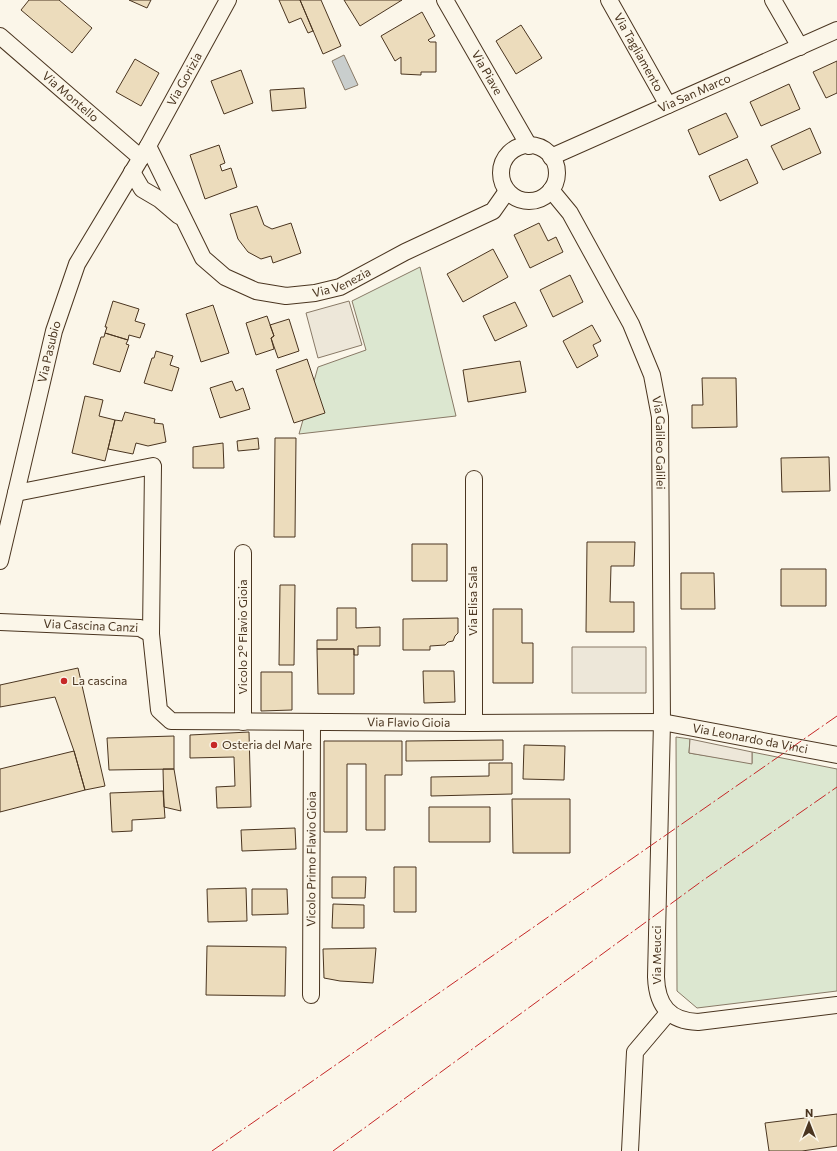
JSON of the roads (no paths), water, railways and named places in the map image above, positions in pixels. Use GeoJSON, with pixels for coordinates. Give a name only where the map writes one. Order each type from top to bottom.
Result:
{"type":"FeatureCollection","features":[{"type":"Feature","properties":{"kind":"street","name":"Via Gorizia"},"geometry":{"type":"LineString","coordinates":[[144,152],[228,0]]}},
{"type":"Feature","properties":{"kind":"street","name":"Via Piave"},"geometry":{"type":"LineString","coordinates":[[445,0],[528,146]]}},
{"type":"Feature","properties":{"kind":"street","name":"Via Tagliamento"},"geometry":{"type":"LineString","coordinates":[[609,0],[668,105]]}},
{"type":"Feature","properties":{"kind":"street"},"geometry":{"type":"LineString","coordinates":[[773,0],[800,47]]}},
{"type":"Feature","properties":{"kind":"street","name":"Via San Marco"},"geometry":{"type":"LineString","coordinates":[[551,157],[837,30]]}},
{"type":"Feature","properties":{"kind":"street","name":"Via Montello"},"geometry":{"type":"LineString","coordinates":[[0,36],[144,152]]}},
{"type":"Feature","properties":{"kind":"street"},"geometry":{"type":"LineString","coordinates":[[528,146],[537,147],[545,151],[551,157],[555,163],[556,172],[555,182],[551,190],[534,201],[523,201],[514,197],[507,191],[502,182],[501,173],[503,163],[508,155],[520,147],[528,146]]}},
{"type":"Feature","properties":{"kind":"street","name":"Via Pasubio"},"geometry":{"type":"LineString","coordinates":[[0,561],[54,331],[77,264],[144,152]]}},
{"type":"Feature","properties":{"kind":"street","name":"Via Venezia"},"geometry":{"type":"LineString","coordinates":[[144,152],[184,221],[202,258],[225,277],[256,291],[286,296],[315,293],[340,287],[405,252],[493,211],[507,191]]}},
{"type":"Feature","properties":{"kind":"street","name":"Via Venezia"},"geometry":{"type":"LineString","coordinates":[[132,172],[142,189],[159,199],[184,221]]}},
{"type":"Feature","properties":{"kind":"street","name":"Via Galileo Galilei"},"geometry":{"type":"LineString","coordinates":[[551,190],[570,214],[631,324],[652,375],[660,417],[662,722]]}},
{"type":"Feature","properties":{"kind":"street"},"geometry":{"type":"LineString","coordinates":[[16,493],[153,466],[151,634]]}},
{"type":"Feature","properties":{"kind":"street","name":"Via Elisa Sala"},"geometry":{"type":"LineString","coordinates":[[474,479],[474,723]]}},
{"type":"Feature","properties":{"kind":"street","name":"Vicolo 2° Flavio Gioia"},"geometry":{"type":"LineString","coordinates":[[243,553],[243,722]]}},
{"type":"Feature","properties":{"kind":"street","name":"Via Cascina Canzi"},"geometry":{"type":"LineString","coordinates":[[0,622],[140,628],[151,634],[159,710]]}},
{"type":"Feature","properties":{"kind":"street","name":"Via Flavio Gioia"},"geometry":{"type":"LineString","coordinates":[[159,710],[171,721],[474,723],[662,722]]}},
{"type":"Feature","properties":{"kind":"street","name":"Vicolo Primo Flavio Gioia"},"geometry":{"type":"LineString","coordinates":[[311,995],[312,722]]}},
{"type":"Feature","properties":{"kind":"street","name":"Via Leonardo da Vinci"},"geometry":{"type":"LineString","coordinates":[[662,722],[837,755]]}},
{"type":"Feature","properties":{"kind":"street","name":"Via Meucci"},"geometry":{"type":"LineString","coordinates":[[662,722],[656,989],[660,1000],[668,1013]]}},
{"type":"Feature","properties":{"kind":"street"},"geometry":{"type":"LineString","coordinates":[[630,1151],[635,1052],[668,1013],[680,1020],[698,1022],[837,1005]]}},
{"type":"Feature","properties":{"kind":"place","name":"La cascina"},"geometry":{"type":"Point","coordinates":[64,681]}},
{"type":"Feature","properties":{"kind":"place","name":"Osteria del Mare"},"geometry":{"type":"Point","coordinates":[214,745]}}]}
